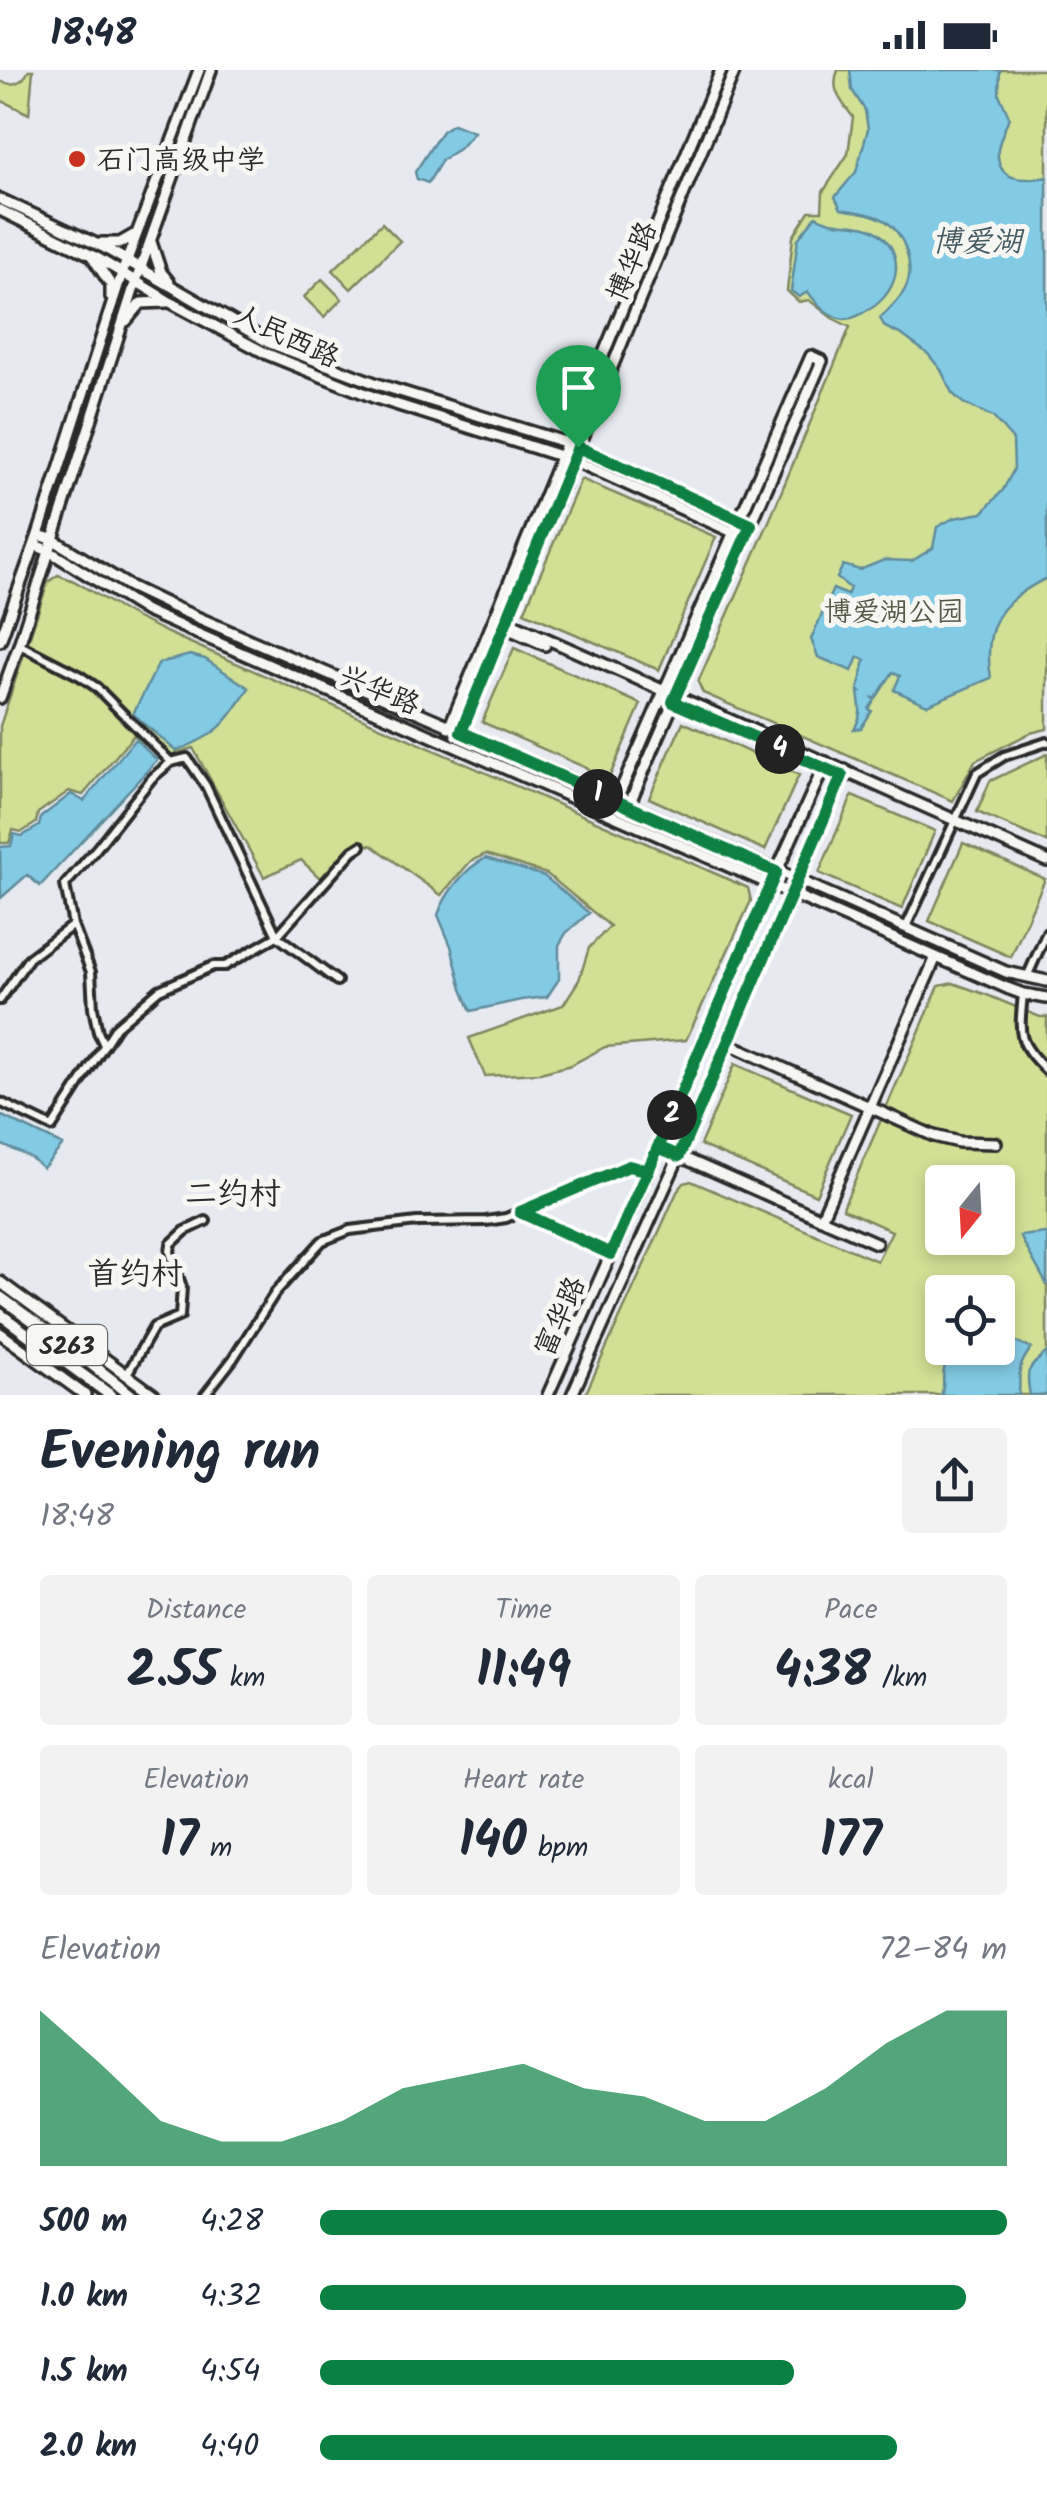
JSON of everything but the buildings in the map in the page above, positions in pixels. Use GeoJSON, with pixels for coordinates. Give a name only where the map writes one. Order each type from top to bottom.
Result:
{"type":"FeatureCollection","features":[{"type":"Feature","properties":{"kind":"main road","name":"S263"},"geometry":{"type":"LineString","coordinates":[[0,1298],[131,1395]]}},
{"type":"Feature","properties":{"kind":"main road","name":"S263"},"geometry":{"type":"LineString","coordinates":[[0,1314],[110,1395]]}},
{"type":"Feature","properties":{"kind":"street"},"geometry":{"type":"LineString","coordinates":[[0,641],[37,540],[122,273],[199,70]]}},
{"type":"Feature","properties":{"kind":"street"},"geometry":{"type":"LineString","coordinates":[[0,698],[140,269],[211,70]]}},
{"type":"Feature","properties":{"kind":"street","name":"博华路"},"geometry":{"type":"LineString","coordinates":[[456,746],[721,70]]}},
{"type":"Feature","properties":{"kind":"street","name":"博华路"},"geometry":{"type":"LineString","coordinates":[[573,445],[735,70]]}},
{"type":"Feature","properties":{"kind":"street"},"geometry":{"type":"LineString","coordinates":[[0,199],[127,260],[270,343],[380,386],[573,445],[751,525]]}},
{"type":"Feature","properties":{"kind":"street","name":"人民西路"},"geometry":{"type":"LineString","coordinates":[[0,210],[92,256],[267,354],[376,398],[568,458],[745,538]]}},
{"type":"Feature","properties":{"kind":"street"},"geometry":{"type":"LineString","coordinates":[[91,241],[120,243],[139,228]]}},
{"type":"Feature","properties":{"kind":"street"},"geometry":{"type":"LineString","coordinates":[[151,237],[160,272],[174,288]]}},
{"type":"Feature","properties":{"kind":"street"},"geometry":{"type":"LineString","coordinates":[[92,256],[111,285],[112,306]]}},
{"type":"Feature","properties":{"kind":"street"},"geometry":{"type":"LineString","coordinates":[[119,332],[141,303],[170,302]]}},
{"type":"Feature","properties":{"kind":"street"},"geometry":{"type":"LineString","coordinates":[[616,802],[811,356],[822,361],[628,807]]}},
{"type":"Feature","properties":{"kind":"street","name":"博华路"},"geometry":{"type":"LineString","coordinates":[[444,740],[568,458]]}},
{"type":"Feature","properties":{"kind":"street","name":"兴华路"},"geometry":{"type":"LineString","coordinates":[[37,540],[52,539],[171,606],[776,872],[1006,972],[1047,981]]}},
{"type":"Feature","properties":{"kind":"street","name":"兴华路"},"geometry":{"type":"LineString","coordinates":[[37,540],[146,611],[936,957],[1023,994],[1047,998]]}},
{"type":"Feature","properties":{"kind":"street"},"geometry":{"type":"LineString","coordinates":[[506,624],[1047,861]]}},
{"type":"Feature","properties":{"kind":"street"},"geometry":{"type":"LineString","coordinates":[[20,645],[96,686],[171,762]]}},
{"type":"Feature","properties":{"kind":"street"},"geometry":{"type":"LineString","coordinates":[[906,928],[978,773],[1004,756],[1047,742]]}},
{"type":"Feature","properties":{"kind":"street"},"geometry":{"type":"LineString","coordinates":[[104,1045],[93,1008],[91,972],[72,925],[65,885],[152,778],[171,762],[187,758],[206,786],[277,936],[337,981]]}},
{"type":"Feature","properties":{"kind":"street","name":"富华路"},"geometry":{"type":"LineString","coordinates":[[548,1395],[825,765]]}},
{"type":"Feature","properties":{"kind":"street","name":"富华路"},"geometry":{"type":"LineString","coordinates":[[572,1395],[843,773]]}},
{"type":"Feature","properties":{"kind":"street"},"geometry":{"type":"LineString","coordinates":[[0,1102],[52,1127],[116,1027],[159,990],[212,966],[225,966],[277,936],[361,846]]}},
{"type":"Feature","properties":{"kind":"street"},"geometry":{"type":"LineString","coordinates":[[0,1000],[30,958],[72,925]]}},
{"type":"Feature","properties":{"kind":"street"},"geometry":{"type":"LineString","coordinates":[[1027,978],[1047,932]]}},
{"type":"Feature","properties":{"kind":"street"},"geometry":{"type":"LineString","coordinates":[[821,1219],[936,957]]}},
{"type":"Feature","properties":{"kind":"street"},"geometry":{"type":"LineString","coordinates":[[1023,994],[1020,1021],[1024,1048],[1047,1071]]}},
{"type":"Feature","properties":{"kind":"street"},"geometry":{"type":"LineString","coordinates":[[728,1043],[934,1136],[959,1142],[996,1143]]}},
{"type":"Feature","properties":{"kind":"street"},"geometry":{"type":"LineString","coordinates":[[658,1147],[876,1243]]}},
{"type":"Feature","properties":{"kind":"street"},"geometry":{"type":"LineString","coordinates":[[206,1395],[276,1292],[322,1241],[350,1230],[506,1218],[629,1166],[648,1171]]}},
{"type":"Feature","properties":{"kind":"street"},"geometry":{"type":"LineString","coordinates":[[520,1212],[611,1254]]}},
{"type":"Feature","properties":{"kind":"street"},"geometry":{"type":"LineString","coordinates":[[127,1374],[154,1328],[180,1316],[182,1287],[171,1244],[185,1230],[206,1221]]}},
{"type":"Feature","properties":{"kind":"street","name":"S263"},"geometry":{"type":"LineString","coordinates":[[0,1282],[154,1395]]}},
{"type":"Feature","properties":{"kind":"street","name":"S263"},"geometry":{"type":"LineString","coordinates":[[0,1332],[85,1395]]}},
{"type":"Feature","properties":{"kind":"green space"},"geometry":{"type":"Polygon","coordinates":[[[33,70],[29,114],[0,100],[0,81],[17,83],[33,70]]]}},
{"type":"Feature","properties":{"kind":"green space","name":"博爱湖公园"},"geometry":{"type":"Polygon","coordinates":[[[838,70],[1047,70],[1047,729],[1030,733],[975,761],[953,801],[703,693],[698,682],[850,327],[809,300],[799,302],[787,291],[793,237],[809,211],[822,211],[823,192],[848,154],[853,117],[836,89],[838,70]]]}},
{"type":"Feature","properties":{"kind":"green space"},"geometry":{"type":"Polygon","coordinates":[[[382,223],[400,241],[351,289],[333,270],[382,223]]]}},
{"type":"Feature","properties":{"kind":"green space"},"geometry":{"type":"Polygon","coordinates":[[[322,279],[342,299],[324,317],[304,297],[322,279]]]}},
{"type":"Feature","properties":{"kind":"green space"},"geometry":{"type":"Polygon","coordinates":[[[581,479],[716,537],[659,670],[524,612],[581,479]]]}},
{"type":"Feature","properties":{"kind":"green space"},"geometry":{"type":"Polygon","coordinates":[[[58,575],[170,634],[748,888],[751,901],[686,1040],[605,1047],[571,1065],[540,1073],[485,1076],[469,1038],[563,1005],[579,980],[589,948],[610,926],[547,874],[486,854],[471,861],[441,895],[373,846],[357,842],[321,879],[301,860],[264,877],[193,748],[161,758],[134,735],[83,795],[69,791],[38,813],[36,823],[22,832],[13,830],[9,843],[0,843],[0,726],[48,582],[58,575]]]}},
{"type":"Feature","properties":{"kind":"green space"},"geometry":{"type":"Polygon","coordinates":[[[514,648],[641,704],[609,778],[482,722],[514,648]]]}},
{"type":"Feature","properties":{"kind":"green space"},"geometry":{"type":"Polygon","coordinates":[[[683,722],[799,775],[765,850],[649,798],[683,722]]]}},
{"type":"Feature","properties":{"kind":"green space"},"geometry":{"type":"Polygon","coordinates":[[[1047,754],[1047,842],[977,812],[990,781],[1047,754]]]}},
{"type":"Feature","properties":{"kind":"green space"},"geometry":{"type":"Polygon","coordinates":[[[852,796],[935,831],[902,909],[819,873],[852,796]]]}},
{"type":"Feature","properties":{"kind":"green space"},"geometry":{"type":"Polygon","coordinates":[[[963,843],[1045,879],[1011,957],[929,921],[963,843]]]}},
{"type":"Feature","properties":{"kind":"green space"},"geometry":{"type":"Polygon","coordinates":[[[953,983],[1047,1017],[1047,1395],[585,1395],[684,1183],[691,1181],[877,1261],[892,1231],[843,1209],[939,986],[953,983]]]}},
{"type":"Feature","properties":{"kind":"green space"},"geometry":{"type":"Polygon","coordinates":[[[735,1064],[851,1114],[816,1195],[700,1145],[735,1064]]]}},
{"type":"Feature","properties":{"kind":"water","name":"博爱湖"},"geometry":{"type":"Polygon","coordinates":[[[850,70],[1000,70],[999,94],[1009,117],[998,150],[1002,169],[1021,179],[1047,177],[1047,578],[1018,595],[998,616],[989,643],[991,678],[927,705],[894,690],[900,676],[893,672],[873,698],[869,709],[872,711],[861,728],[854,729],[860,715],[858,690],[865,660],[858,657],[852,671],[818,657],[811,639],[833,589],[847,595],[850,588],[837,578],[843,565],[860,570],[884,560],[912,561],[933,548],[937,527],[954,518],[982,513],[1003,490],[1014,469],[1013,440],[993,417],[963,403],[952,393],[928,354],[885,327],[880,318],[904,291],[909,261],[899,235],[887,222],[841,209],[835,197],[856,172],[868,129],[865,110],[852,90],[850,70]]]}},
{"type":"Feature","properties":{"kind":"water"},"geometry":{"type":"Polygon","coordinates":[[[453,124],[474,132],[442,160],[428,183],[417,179],[415,172],[442,131],[453,124]]]}},
{"type":"Feature","properties":{"kind":"water"},"geometry":{"type":"Polygon","coordinates":[[[816,216],[874,230],[894,255],[896,266],[891,287],[876,304],[856,316],[834,316],[808,292],[799,297],[791,291],[798,239],[816,216]]]}},
{"type":"Feature","properties":{"kind":"water"},"geometry":{"type":"Polygon","coordinates":[[[190,655],[205,659],[249,688],[219,727],[176,751],[133,714],[159,663],[190,655]]]}},
{"type":"Feature","properties":{"kind":"water"},"geometry":{"type":"Polygon","coordinates":[[[135,739],[157,760],[40,886],[27,875],[1,898],[0,847],[11,846],[14,834],[22,836],[39,826],[41,817],[71,794],[84,801],[135,739]]]}},
{"type":"Feature","properties":{"kind":"water"},"geometry":{"type":"Polygon","coordinates":[[[486,858],[544,876],[589,913],[566,933],[559,945],[559,979],[547,997],[471,1011],[438,915],[457,882],[486,858]]]}},
{"type":"Feature","properties":{"kind":"water"},"geometry":{"type":"Polygon","coordinates":[[[0,1115],[63,1145],[43,1168],[30,1157],[0,1144],[0,1115]]]}},
{"type":"Feature","properties":{"kind":"water"},"geometry":{"type":"Polygon","coordinates":[[[1047,1233],[1047,1285],[1020,1236],[1047,1233]]]}},
{"type":"Feature","properties":{"kind":"water"},"geometry":{"type":"Polygon","coordinates":[[[1015,1342],[1031,1348],[1021,1366],[1019,1395],[941,1395],[946,1365],[1015,1365],[1015,1342]]]}},
{"type":"Feature","properties":{"kind":"water"},"geometry":{"type":"Polygon","coordinates":[[[1047,1352],[1047,1395],[1030,1395],[1030,1370],[1047,1352]]]}},
{"type":"Feature","properties":{"kind":"place","name":"石门高级中学"},"geometry":{"type":"Point","coordinates":[77,159]}},
{"type":"Feature","properties":{"kind":"district","name":"二约村"},"geometry":{"type":"Point","coordinates":[233,1193]}},
{"type":"Feature","properties":{"kind":"district","name":"首约村"},"geometry":{"type":"Point","coordinates":[135,1273]}},
{"type":"Feature","properties":{"kind":"route"},"geometry":{"type":"LineString","coordinates":[[578,447],[461,732],[776,872],[658,1147],[648,1171],[611,1254],[520,1212],[629,1166],[648,1171],[653,1160],[658,1147],[679,1156],[842,776],[673,702],[751,525],[578,447]]}}]}
